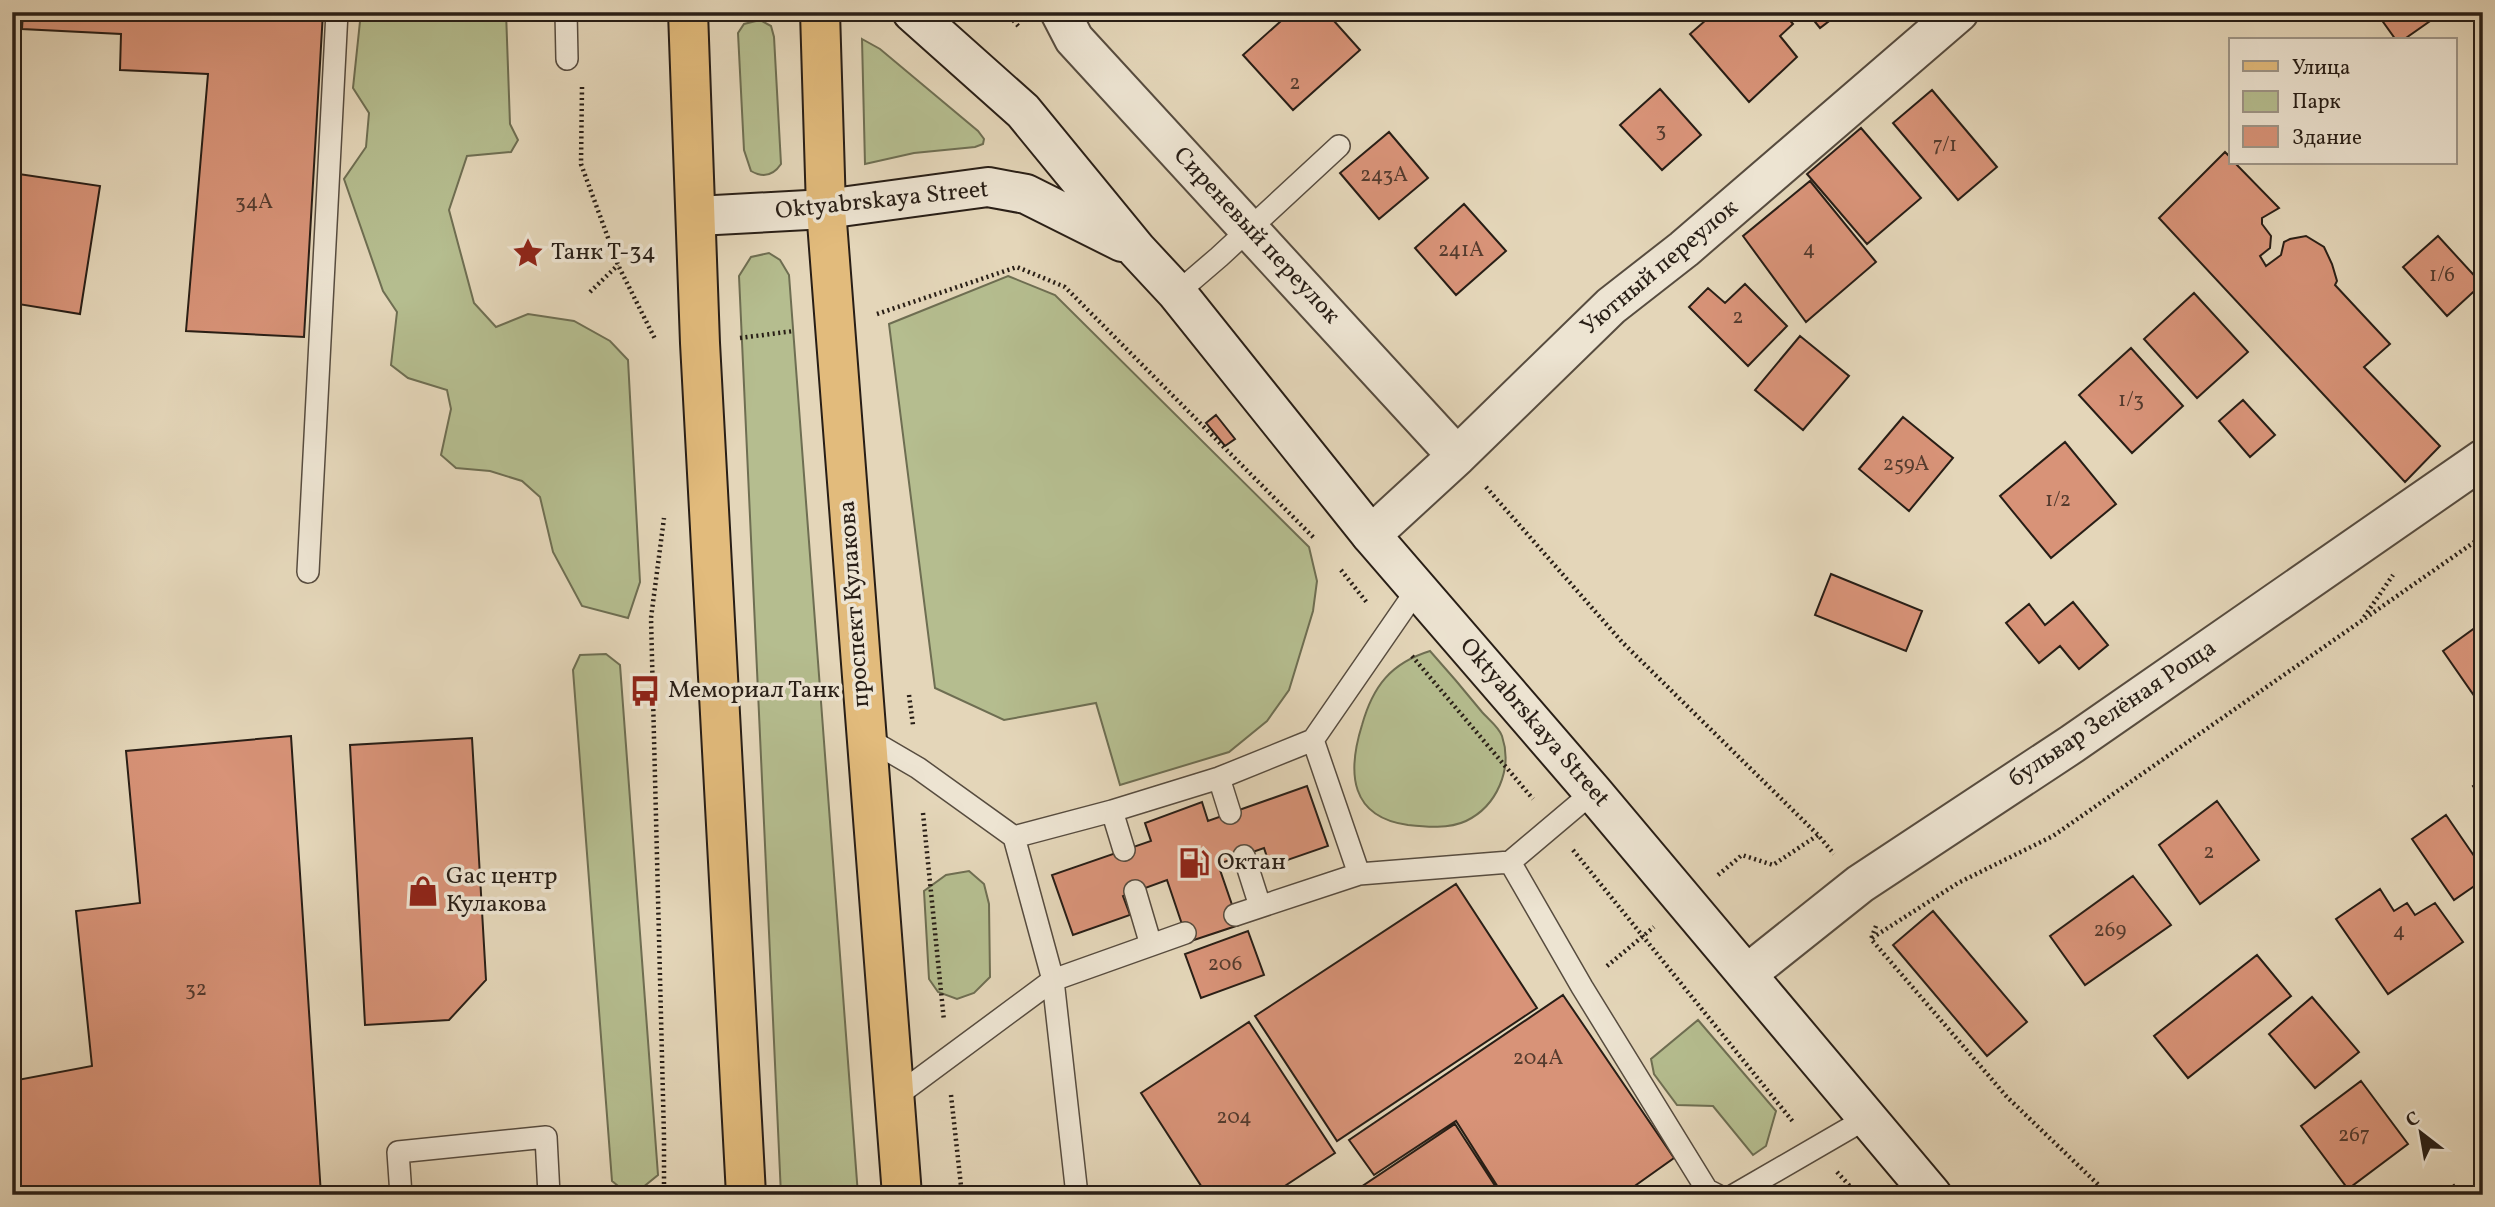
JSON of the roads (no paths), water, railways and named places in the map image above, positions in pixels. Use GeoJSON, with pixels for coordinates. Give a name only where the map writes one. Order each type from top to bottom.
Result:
{"type":"FeatureCollection","features":[{"type":"Feature","properties":{"kind":"main road"},"geometry":{"type":"LineString","coordinates":[[688,12],[700,343],[746,1195]]}},
{"type":"Feature","properties":{"kind":"main road","name":"проспект Кулакова"},"geometry":{"type":"LineString","coordinates":[[820,12],[826,209],[902,1195]]}},
{"type":"Feature","properties":{"kind":"street","name":"Oktyabrskaya Street"},"geometry":{"type":"LineString","coordinates":[[912,12],[1023,111],[1137,250],[1177,293],[1371,535],[1593,792],[1932,1195]]}},
{"type":"Feature","properties":{"kind":"street","name":"Сиреневый переулок"},"geometry":{"type":"LineString","coordinates":[[1060,12],[1074,39],[1458,456]]}},
{"type":"Feature","properties":{"kind":"street","name":"Уютный переулок"},"geometry":{"type":"LineString","coordinates":[[1371,535],[1458,456],[1611,306],[1684,249],[1959,12]]}},
{"type":"Feature","properties":{"kind":"street","name":"Oktyabrskaya Street"},"geometry":{"type":"LineString","coordinates":[[697,216],[826,209],[988,187],[1026,194],[1137,250]]}},
{"type":"Feature","properties":{"kind":"street","name":"бульвар Зелёная Роща"},"geometry":{"type":"LineString","coordinates":[[1747,974],[1860,884],[2477,473]]}},
{"type":"Feature","properties":{"kind":"lane"},"geometry":{"type":"LineString","coordinates":[[308,572],[338,12]]}},
{"type":"Feature","properties":{"kind":"lane"},"geometry":{"type":"LineString","coordinates":[[566,12],[567,60]]}},
{"type":"Feature","properties":{"kind":"lane"},"geometry":{"type":"LineString","coordinates":[[1177,293],[1250,230],[1339,146]]}},
{"type":"Feature","properties":{"kind":"lane"},"geometry":{"type":"LineString","coordinates":[[1014,837],[1112,811],[1219,778],[1314,740],[1418,588]]}},
{"type":"Feature","properties":{"kind":"lane"},"geometry":{"type":"LineString","coordinates":[[865,737],[918,768],[1014,837],[1053,980],[1077,1195]]}},
{"type":"Feature","properties":{"kind":"lane"},"geometry":{"type":"LineString","coordinates":[[1314,740],[1359,874]]}},
{"type":"Feature","properties":{"kind":"lane"},"geometry":{"type":"LineString","coordinates":[[1219,778],[1230,813]]}},
{"type":"Feature","properties":{"kind":"lane"},"geometry":{"type":"LineString","coordinates":[[1235,915],[1359,874],[1510,862],[1593,792]]}},
{"type":"Feature","properties":{"kind":"lane"},"geometry":{"type":"LineString","coordinates":[[1112,811],[1124,850]]}},
{"type":"Feature","properties":{"kind":"lane"},"geometry":{"type":"LineString","coordinates":[[1244,856],[1260,906]]}},
{"type":"Feature","properties":{"kind":"lane"},"geometry":{"type":"LineString","coordinates":[[1510,862],[1582,987],[1707,1190],[1717,1195]]}},
{"type":"Feature","properties":{"kind":"lane"},"geometry":{"type":"LineString","coordinates":[[1135,891],[1151,945]]}},
{"type":"Feature","properties":{"kind":"lane"},"geometry":{"type":"LineString","coordinates":[[895,1097],[1053,980],[1185,933]]}},
{"type":"Feature","properties":{"kind":"lane"},"geometry":{"type":"LineString","coordinates":[[1734,1195],[1867,1118]]}},
{"type":"Feature","properties":{"kind":"lane"},"geometry":{"type":"LineString","coordinates":[[401,1195],[398,1152],[546,1137],[549,1195]]}},
{"type":"Feature","properties":{"kind":"place","name":"Танк Т-34"},"geometry":{"type":"Point","coordinates":[528,253]}},
{"type":"Feature","properties":{"kind":"place","name":"Мемориал Танк"},"geometry":{"type":"Point","coordinates":[645,691]}},
{"type":"Feature","properties":{"kind":"place","name":"Октан"},"geometry":{"type":"Point","coordinates":[1194,863]}},
{"type":"Feature","properties":{"kind":"place","name":"Gac центр Кулакова"},"geometry":{"type":"Point","coordinates":[423,891]}}]}
